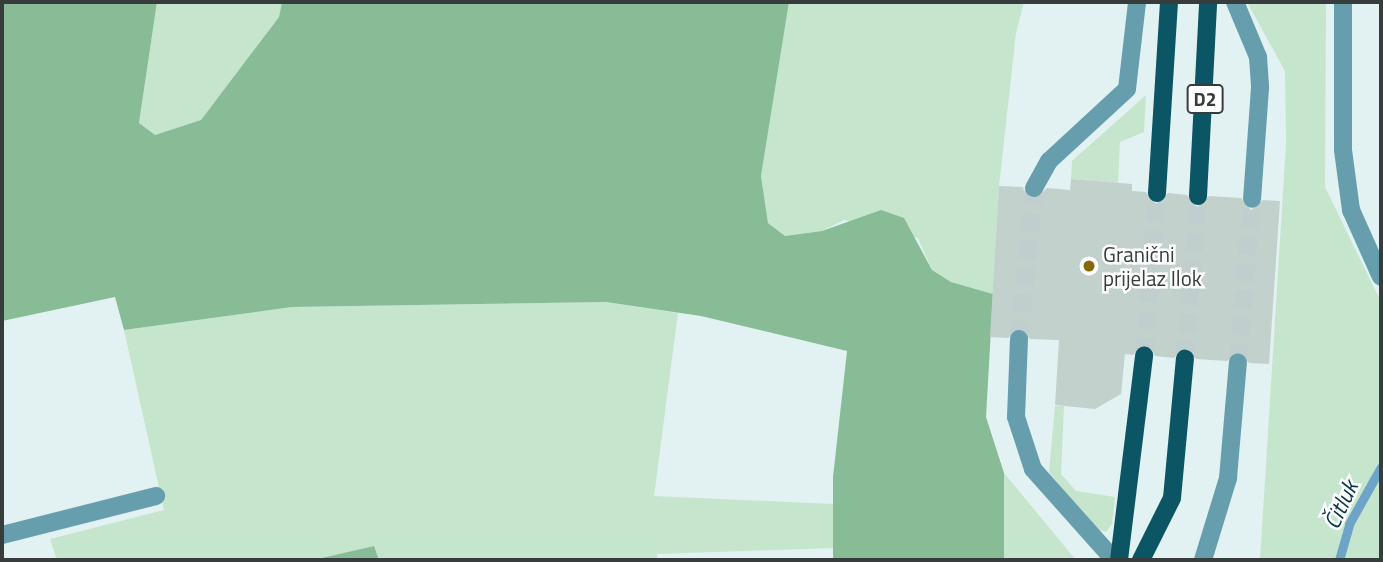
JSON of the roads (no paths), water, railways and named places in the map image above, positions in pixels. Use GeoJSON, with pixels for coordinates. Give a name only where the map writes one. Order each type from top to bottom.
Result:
{"type":"FeatureCollection","features":[{"type":"Feature","properties":{"kind":"main road","name":"D2"},"geometry":{"type":"LineString","coordinates":[[1157,192],[1169,2]]}},
{"type":"Feature","properties":{"kind":"main road","name":"D2"},"geometry":{"type":"LineString","coordinates":[[1198,195],[1208,2]]}},
{"type":"Feature","properties":{"kind":"main road"},"geometry":{"type":"LineString","coordinates":[[1117,560],[1144,356]]}},
{"type":"Feature","properties":{"kind":"main road"},"geometry":{"type":"LineString","coordinates":[[1140,560],[1172,498],[1185,359]]}},
{"type":"Feature","properties":{"kind":"street"},"geometry":{"type":"LineString","coordinates":[[1034,188],[1049,161],[1127,89],[1137,2]]}},
{"type":"Feature","properties":{"kind":"street"},"geometry":{"type":"LineString","coordinates":[[1235,2],[1258,57],[1260,88],[1252,199]]}},
{"type":"Feature","properties":{"kind":"street"},"geometry":{"type":"LineString","coordinates":[[1343,2],[1343,150],[1351,210],[1381,277]]}},
{"type":"Feature","properties":{"kind":"street"},"geometry":{"type":"LineString","coordinates":[[1019,338],[1016,417],[1029,460],[1055,497],[1117,560]]}},
{"type":"Feature","properties":{"kind":"street"},"geometry":{"type":"LineString","coordinates":[[1203,560],[1228,478],[1238,362]]}},
{"type":"Feature","properties":{"kind":"street"},"geometry":{"type":"LineString","coordinates":[[2,535],[156,496]]}},
{"type":"Feature","properties":{"kind":"waterway","name":"Čitluk"},"geometry":{"type":"LineString","coordinates":[[1339,560],[1349,524],[1381,467]]}},
{"type":"Feature","properties":{"kind":"tunnel"},"geometry":{"type":"LineString","coordinates":[[1019,339],[1034,188]]}},
{"type":"Feature","properties":{"kind":"tunnel"},"geometry":{"type":"LineString","coordinates":[[1144,356],[1157,193]]}},
{"type":"Feature","properties":{"kind":"tunnel"},"geometry":{"type":"LineString","coordinates":[[1185,359],[1198,196]]}},
{"type":"Feature","properties":{"kind":"tunnel"},"geometry":{"type":"LineString","coordinates":[[1238,362],[1252,199]]}},
{"type":"Feature","properties":{"kind":"place","name":"Granični prijelaz Ilok"},"geometry":{"type":"Point","coordinates":[1089,266]}}]}
